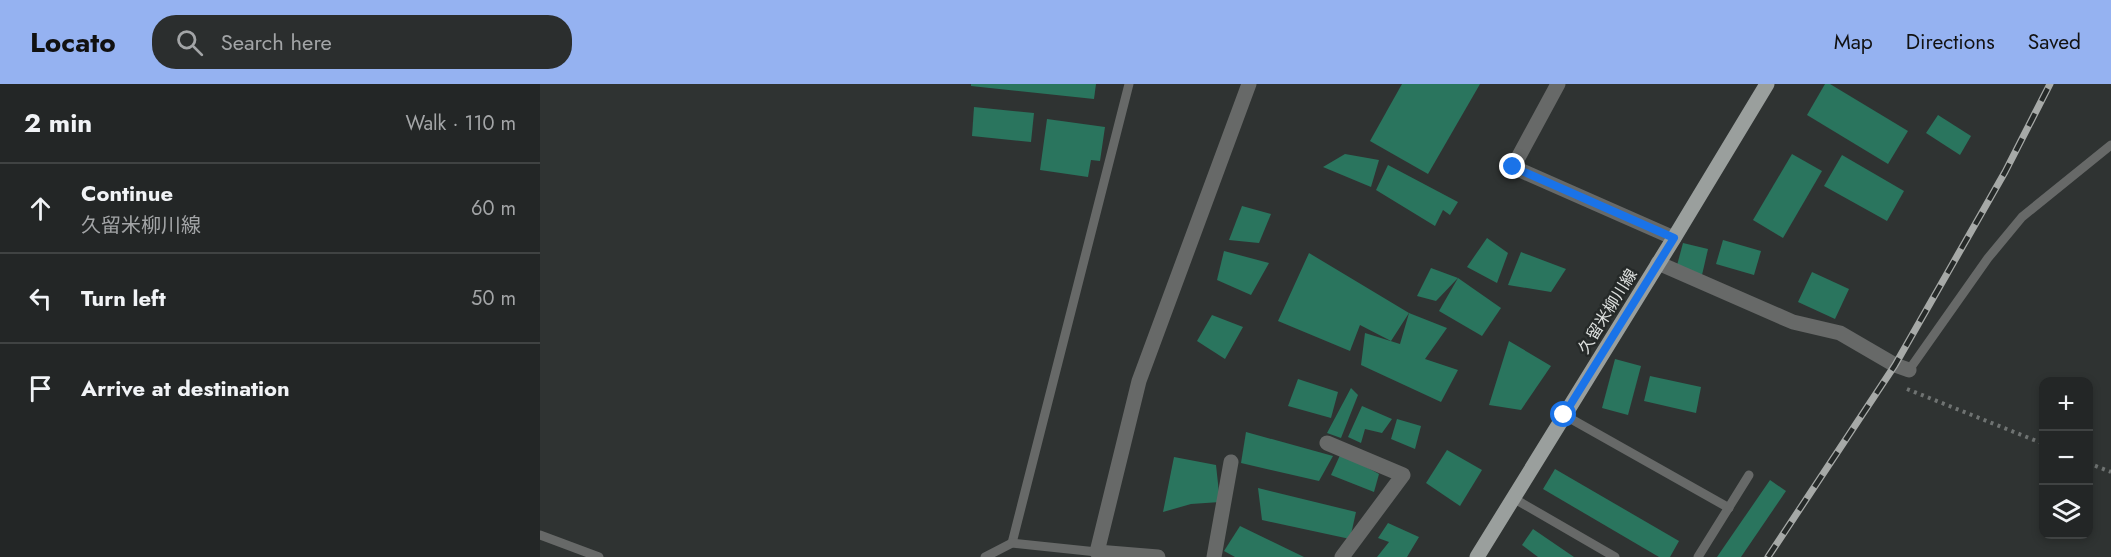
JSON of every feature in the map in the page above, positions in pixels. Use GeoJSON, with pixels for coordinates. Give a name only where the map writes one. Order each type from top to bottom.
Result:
{"type":"FeatureCollection","features":[{"type":"Feature","properties":{"kind":"main road","name":"久留米柳川線"},"geometry":{"type":"LineString","coordinates":[[1477,557],[1767,84]]}},
{"type":"Feature","properties":{"kind":"street"},"geometry":{"type":"LineString","coordinates":[[1158,557],[1097,552],[1139,381],[1249,84]]}},
{"type":"Feature","properties":{"kind":"street"},"geometry":{"type":"LineString","coordinates":[[1558,84],[1513,167],[1674,238]]}},
{"type":"Feature","properties":{"kind":"street"},"geometry":{"type":"LineString","coordinates":[[1658,263],[1793,322],[1840,333],[1895,365],[1909,370]]}},
{"type":"Feature","properties":{"kind":"street"},"geometry":{"type":"LineString","coordinates":[[1327,443],[1403,475],[1342,557]]}},
{"type":"Feature","properties":{"kind":"street"},"geometry":{"type":"LineString","coordinates":[[1214,557],[1231,462]]}},
{"type":"Feature","properties":{"kind":"lane"},"geometry":{"type":"LineString","coordinates":[[1012,543],[1129,84]]}},
{"type":"Feature","properties":{"kind":"lane"},"geometry":{"type":"LineString","coordinates":[[1909,370],[1988,258],[2022,217],[2111,145]]}},
{"type":"Feature","properties":{"kind":"lane"},"geometry":{"type":"LineString","coordinates":[[1564,415],[1729,508]]}},
{"type":"Feature","properties":{"kind":"lane"},"geometry":{"type":"LineString","coordinates":[[1698,557],[1749,475]]}},
{"type":"Feature","properties":{"kind":"lane"},"geometry":{"type":"LineString","coordinates":[[1513,498],[1615,557]]}},
{"type":"Feature","properties":{"kind":"lane"},"geometry":{"type":"LineString","coordinates":[[540,535],[599,557]]}},
{"type":"Feature","properties":{"kind":"lane"},"geometry":{"type":"LineString","coordinates":[[985,557],[1012,543],[1097,552]]}},
{"type":"Feature","properties":{"kind":"path"},"geometry":{"type":"LineString","coordinates":[[1909,370],[1904,388],[2039,442]]}},
{"type":"Feature","properties":{"kind":"path"},"geometry":{"type":"LineString","coordinates":[[2093,465],[2111,472]]}},
{"type":"Feature","properties":{"kind":"building"},"geometry":{"type":"Polygon","coordinates":[[[971,84],[1096,84],[1094,99],[971,86],[971,84]]]}},
{"type":"Feature","properties":{"kind":"building"},"geometry":{"type":"Polygon","coordinates":[[[1402,84],[1480,84],[1428,174],[1370,141],[1402,84]]]}},
{"type":"Feature","properties":{"kind":"building"},"geometry":{"type":"Polygon","coordinates":[[[1825,84],[1830,84],[1908,131],[1888,164],[1807,115],[1825,84]]]}},
{"type":"Feature","properties":{"kind":"building"},"geometry":{"type":"Polygon","coordinates":[[[974,107],[1034,113],[1031,142],[972,136],[974,107]]]}},
{"type":"Feature","properties":{"kind":"building"},"geometry":{"type":"Polygon","coordinates":[[[1938,115],[1971,136],[1960,155],[1926,133],[1938,115]]]}},
{"type":"Feature","properties":{"kind":"building"},"geometry":{"type":"Polygon","coordinates":[[[1047,119],[1105,127],[1100,161],[1091,160],[1088,177],[1040,170],[1047,119]]]}},
{"type":"Feature","properties":{"kind":"building"},"geometry":{"type":"Polygon","coordinates":[[[1345,154],[1379,160],[1371,187],[1323,167],[1345,154]]]}},
{"type":"Feature","properties":{"kind":"building"},"geometry":{"type":"Polygon","coordinates":[[[1792,154],[1822,171],[1783,238],[1753,220],[1792,154]]]}},
{"type":"Feature","properties":{"kind":"building"},"geometry":{"type":"Polygon","coordinates":[[[1842,155],[1904,191],[1887,221],[1824,186],[1842,155]]]}},
{"type":"Feature","properties":{"kind":"building"},"geometry":{"type":"Polygon","coordinates":[[[1388,165],[1458,202],[1450,215],[1443,210],[1435,226],[1376,190],[1388,165]]]}},
{"type":"Feature","properties":{"kind":"building"},"geometry":{"type":"Polygon","coordinates":[[[1242,206],[1271,214],[1259,243],[1229,240],[1242,206]]]}},
{"type":"Feature","properties":{"kind":"building"},"geometry":{"type":"Polygon","coordinates":[[[1487,238],[1508,253],[1497,283],[1467,267],[1487,238]]]}},
{"type":"Feature","properties":{"kind":"building"},"geometry":{"type":"Polygon","coordinates":[[[1723,240],[1761,251],[1754,275],[1716,264],[1723,240]]]}},
{"type":"Feature","properties":{"kind":"building"},"geometry":{"type":"Polygon","coordinates":[[[1683,243],[1708,249],[1702,275],[1676,269],[1683,243]]]}},
{"type":"Feature","properties":{"kind":"building"},"geometry":{"type":"Polygon","coordinates":[[[1224,251],[1269,263],[1251,295],[1217,280],[1224,251]]]}},
{"type":"Feature","properties":{"kind":"building"},"geometry":{"type":"Polygon","coordinates":[[[1521,252],[1566,269],[1551,292],[1508,285],[1521,252]]]}},
{"type":"Feature","properties":{"kind":"building"},"geometry":{"type":"Polygon","coordinates":[[[1309,253],[1409,313],[1391,341],[1360,325],[1350,351],[1278,321],[1309,253]]]}},
{"type":"Feature","properties":{"kind":"building"},"geometry":{"type":"Polygon","coordinates":[[[1431,268],[1458,278],[1436,301],[1417,296],[1431,268]]]}},
{"type":"Feature","properties":{"kind":"building"},"geometry":{"type":"Polygon","coordinates":[[[1812,272],[1849,289],[1835,319],[1798,302],[1812,272]]]}},
{"type":"Feature","properties":{"kind":"building"},"geometry":{"type":"Polygon","coordinates":[[[1458,278],[1501,308],[1482,336],[1439,311],[1458,278]]]}},
{"type":"Feature","properties":{"kind":"building"},"geometry":{"type":"Polygon","coordinates":[[[1409,313],[1447,328],[1425,359],[1458,370],[1441,402],[1361,365],[1365,333],[1400,344],[1409,313]]]}},
{"type":"Feature","properties":{"kind":"building"},"geometry":{"type":"Polygon","coordinates":[[[1212,315],[1243,327],[1225,359],[1197,341],[1212,315]]]}},
{"type":"Feature","properties":{"kind":"building"},"geometry":{"type":"Polygon","coordinates":[[[1509,341],[1551,366],[1521,410],[1489,405],[1509,341]]]}},
{"type":"Feature","properties":{"kind":"building"},"geometry":{"type":"Polygon","coordinates":[[[1615,359],[1641,366],[1628,415],[1602,408],[1615,359]]]}},
{"type":"Feature","properties":{"kind":"building"},"geometry":{"type":"Polygon","coordinates":[[[1650,376],[1701,387],[1696,413],[1644,401],[1650,376]]]}},
{"type":"Feature","properties":{"kind":"building"},"geometry":{"type":"Polygon","coordinates":[[[1298,379],[1338,392],[1331,418],[1288,406],[1298,379]]]}},
{"type":"Feature","properties":{"kind":"building"},"geometry":{"type":"Polygon","coordinates":[[[1351,388],[1358,395],[1341,438],[1327,433],[1351,388]]]}},
{"type":"Feature","properties":{"kind":"building"},"geometry":{"type":"Polygon","coordinates":[[[1362,406],[1392,419],[1382,433],[1365,429],[1361,443],[1348,437],[1362,406]]]}},
{"type":"Feature","properties":{"kind":"building"},"geometry":{"type":"Polygon","coordinates":[[[1397,419],[1421,426],[1415,449],[1391,439],[1397,419]]]}},
{"type":"Feature","properties":{"kind":"building"},"geometry":{"type":"Polygon","coordinates":[[[1246,432],[1333,456],[1319,481],[1241,463],[1246,432]]]}},
{"type":"Feature","properties":{"kind":"building"},"geometry":{"type":"Polygon","coordinates":[[[1447,450],[1482,470],[1460,506],[1426,483],[1447,450]]]}},
{"type":"Feature","properties":{"kind":"building"},"geometry":{"type":"Polygon","coordinates":[[[1341,453],[1379,474],[1374,492],[1331,475],[1341,453]]]}},
{"type":"Feature","properties":{"kind":"building"},"geometry":{"type":"Polygon","coordinates":[[[1174,457],[1216,465],[1220,502],[1191,504],[1163,512],[1174,457]]]}},
{"type":"Feature","properties":{"kind":"building"},"geometry":{"type":"Polygon","coordinates":[[[1555,469],[1679,541],[1670,557],[1659,557],[1543,489],[1555,469]]]}},
{"type":"Feature","properties":{"kind":"building"},"geometry":{"type":"Polygon","coordinates":[[[1770,480],[1786,491],[1741,557],[1717,557],[1770,480]]]}},
{"type":"Feature","properties":{"kind":"building"},"geometry":{"type":"Polygon","coordinates":[[[1258,488],[1356,512],[1350,539],[1262,520],[1258,488]]]}},
{"type":"Feature","properties":{"kind":"building"},"geometry":{"type":"Polygon","coordinates":[[[1388,523],[1419,537],[1407,557],[1377,557],[1389,542],[1378,538],[1388,523]]]}},
{"type":"Feature","properties":{"kind":"building"},"geometry":{"type":"Polygon","coordinates":[[[1240,526],[1304,557],[1235,557],[1224,551],[1240,526]]]}},
{"type":"Feature","properties":{"kind":"building"},"geometry":{"type":"Polygon","coordinates":[[[1533,529],[1574,557],[1538,557],[1522,545],[1533,529]]]}},
{"type":"Feature","properties":{"kind":"railway"},"geometry":{"type":"LineString","coordinates":[[1768,557],[1895,365],[2005,172],[2050,84]]}},
{"type":"Feature","properties":{"kind":"route"},"geometry":{"type":"LineString","coordinates":[[1513,167],[1674,238],[1564,415]]}}]}
